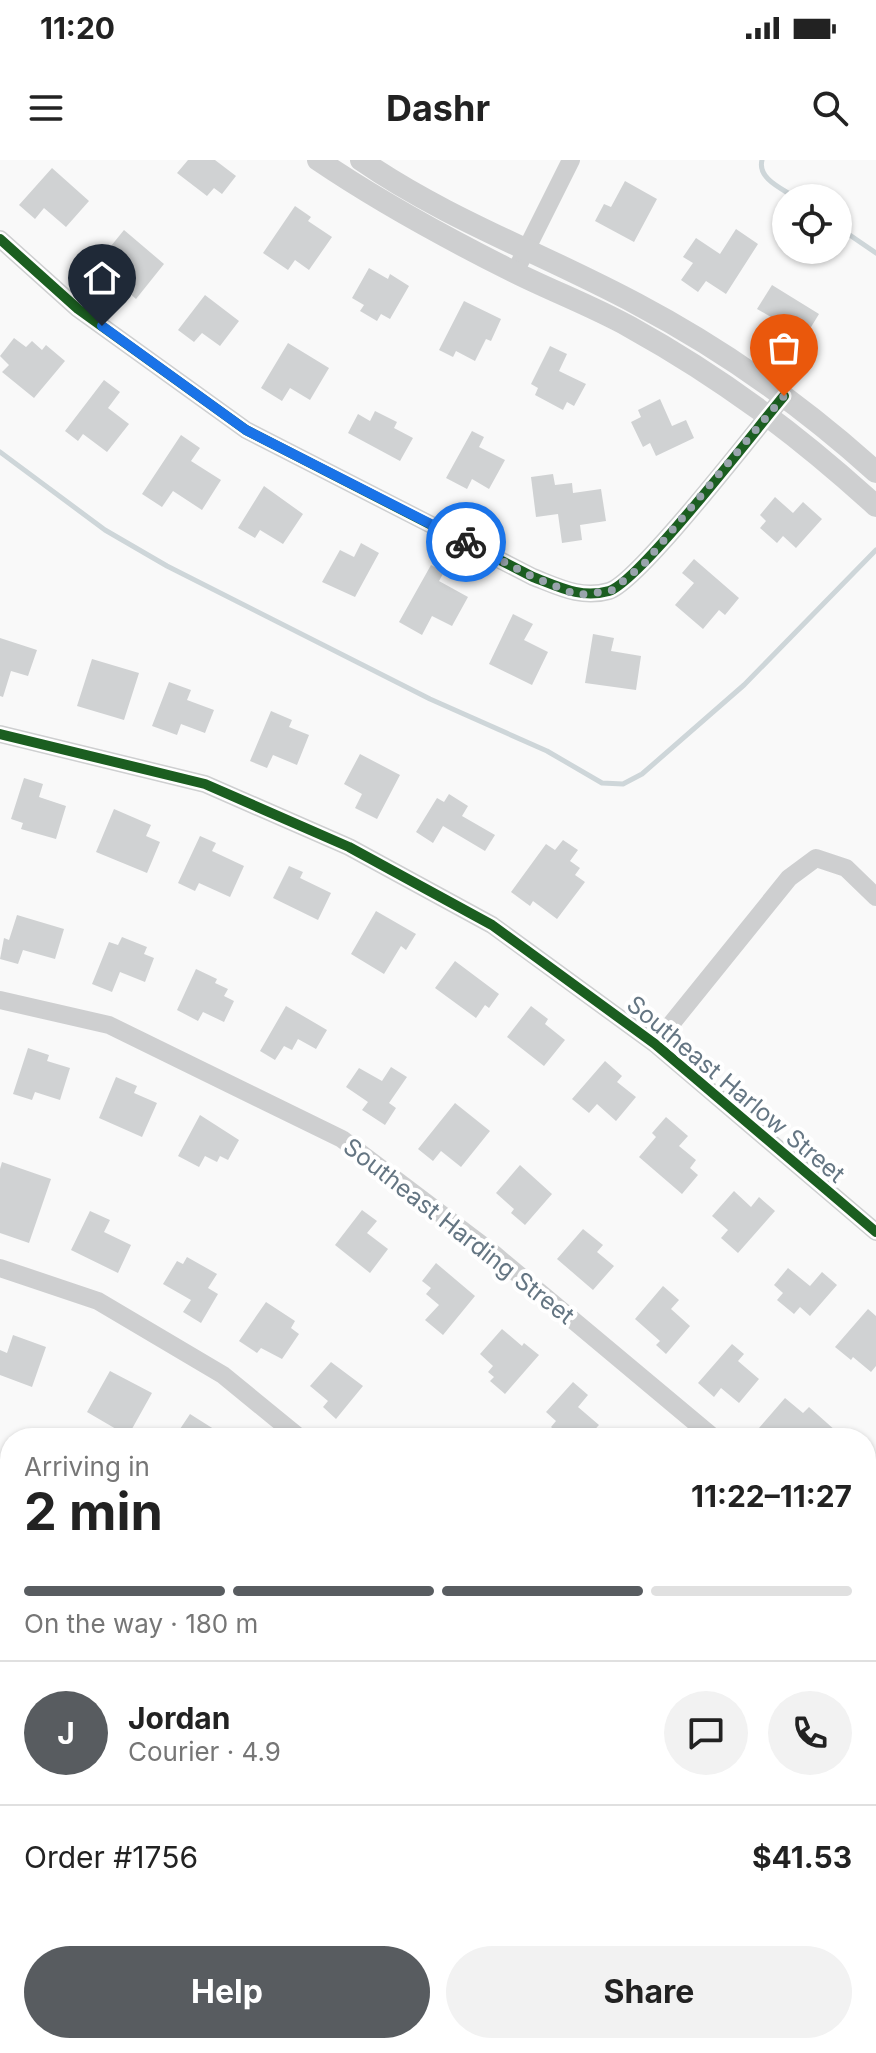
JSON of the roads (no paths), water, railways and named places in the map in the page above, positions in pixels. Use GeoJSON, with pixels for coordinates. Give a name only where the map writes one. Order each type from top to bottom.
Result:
{"type":"FeatureCollection","features":[{"type":"Feature","properties":{"kind":"street"},"geometry":{"type":"LineString","coordinates":[[318,160],[368,194],[515,272],[627,325],[692,362],[769,414],[826,459],[876,506]]}},
{"type":"Feature","properties":{"kind":"street"},"geometry":{"type":"LineString","coordinates":[[361,160],[453,214],[636,303],[706,342],[784,396],[876,472]]}},
{"type":"Feature","properties":{"kind":"street"},"geometry":{"type":"LineString","coordinates":[[515,272],[571,160]]}},
{"type":"Feature","properties":{"kind":"street"},"geometry":{"type":"LineString","coordinates":[[0,239],[78,309],[246,430],[533,577],[577,595],[611,591],[644,564],[784,396]]}},
{"type":"Feature","properties":{"kind":"street","name":"Southeast Harlow Street"},"geometry":{"type":"LineString","coordinates":[[0,734],[205,784],[349,847],[492,925],[655,1044],[876,1232]]}},
{"type":"Feature","properties":{"kind":"street"},"geometry":{"type":"LineString","coordinates":[[655,1044],[789,878],[816,858],[846,868],[876,897]]}},
{"type":"Feature","properties":{"kind":"street","name":"Southeast Harding Street"},"geometry":{"type":"LineString","coordinates":[[0,1000],[109,1025],[342,1139],[494,1254],[702,1428]]}},
{"type":"Feature","properties":{"kind":"street"},"geometry":{"type":"LineString","coordinates":[[0,1268],[98,1301],[223,1375],[288,1428]]}},
{"type":"Feature","properties":{"kind":"waterway"},"geometry":{"type":"LineString","coordinates":[[762,160],[763,173],[774,184]]}},
{"type":"Feature","properties":{"kind":"waterway"},"geometry":{"type":"LineString","coordinates":[[852,237],[876,253]]}},
{"type":"Feature","properties":{"kind":"waterway"},"geometry":{"type":"LineString","coordinates":[[0,452],[105,530],[167,566],[430,699],[547,751],[602,783],[623,784],[642,774],[744,685],[876,550]]}}]}
